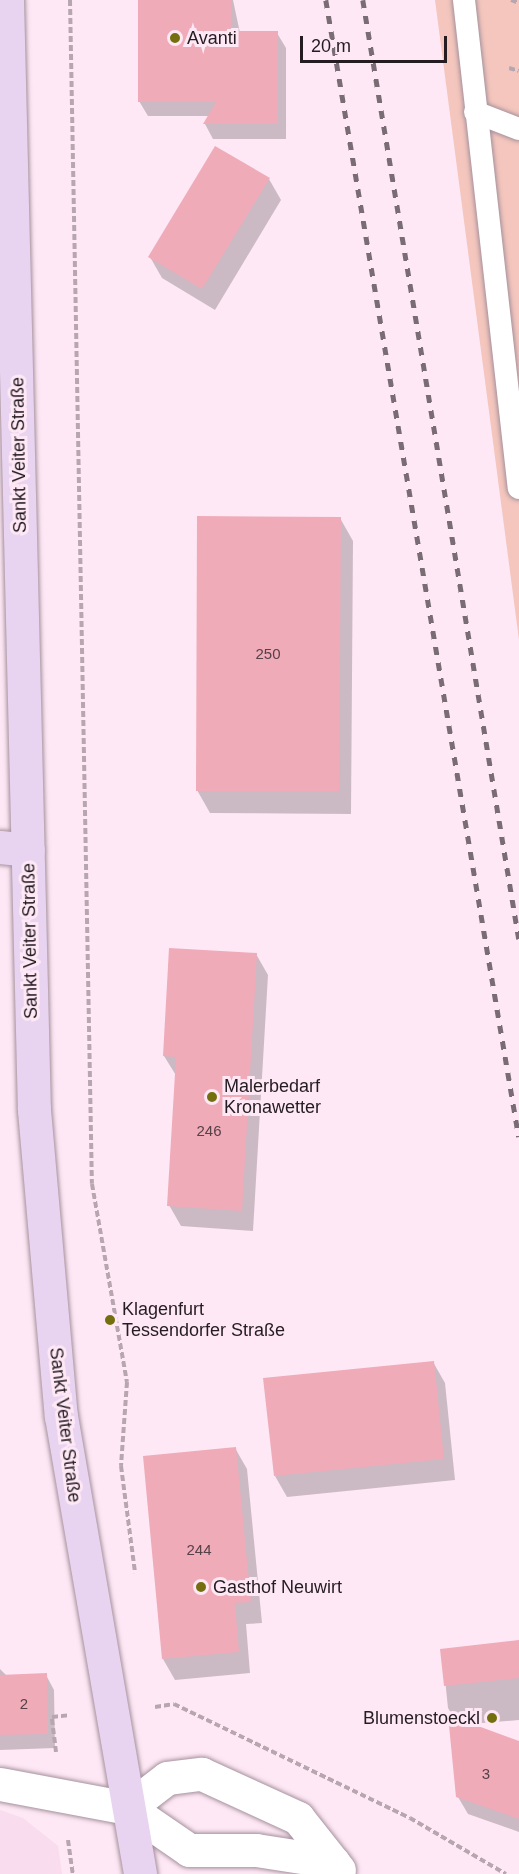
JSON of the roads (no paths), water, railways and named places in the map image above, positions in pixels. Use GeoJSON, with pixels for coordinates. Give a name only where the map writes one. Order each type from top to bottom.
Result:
{"type":"FeatureCollection","features":[{"type":"Feature","properties":{"kind":"main road","name":"Sankt Veiter Straße"},"geometry":{"type":"LineString","coordinates":[[6,0],[14,848],[61,1416],[140,1874]]}},
{"type":"Feature","properties":{"kind":"street"},"geometry":{"type":"LineString","coordinates":[[128,1808],[167,1778],[202,1774],[298,1818],[338,1868]]}},
{"type":"Feature","properties":{"kind":"street"},"geometry":{"type":"LineString","coordinates":[[0,1784],[128,1808],[189,1850],[256,1850],[338,1868]]}},
{"type":"Feature","properties":{"kind":"lane"},"geometry":{"type":"LineString","coordinates":[[464,0],[519,488]]}},
{"type":"Feature","properties":{"kind":"lane"},"geometry":{"type":"LineString","coordinates":[[475,112],[519,129]]}},
{"type":"Feature","properties":{"kind":"railway"},"geometry":{"type":"LineString","coordinates":[[326,0],[519,1137]]}},
{"type":"Feature","properties":{"kind":"railway"},"geometry":{"type":"LineString","coordinates":[[363,0],[519,939]]}},
{"type":"Feature","properties":{"kind":"place","name":"Avanti"},"geometry":{"type":"Point","coordinates":[175,38]}},
{"type":"Feature","properties":{"kind":"place","name":"Malerbedarf Kronawetter"},"geometry":{"type":"Point","coordinates":[212,1097]}},
{"type":"Feature","properties":{"kind":"place","name":"Klagenfurt Tessendorfer Straße"},"geometry":{"type":"Point","coordinates":[110,1320]}},
{"type":"Feature","properties":{"kind":"place","name":"Gasthof Neuwirt"},"geometry":{"type":"Point","coordinates":[201,1587]}},
{"type":"Feature","properties":{"kind":"place","name":"Blumenstoeckl"},"geometry":{"type":"Point","coordinates":[492,1718]}}]}
